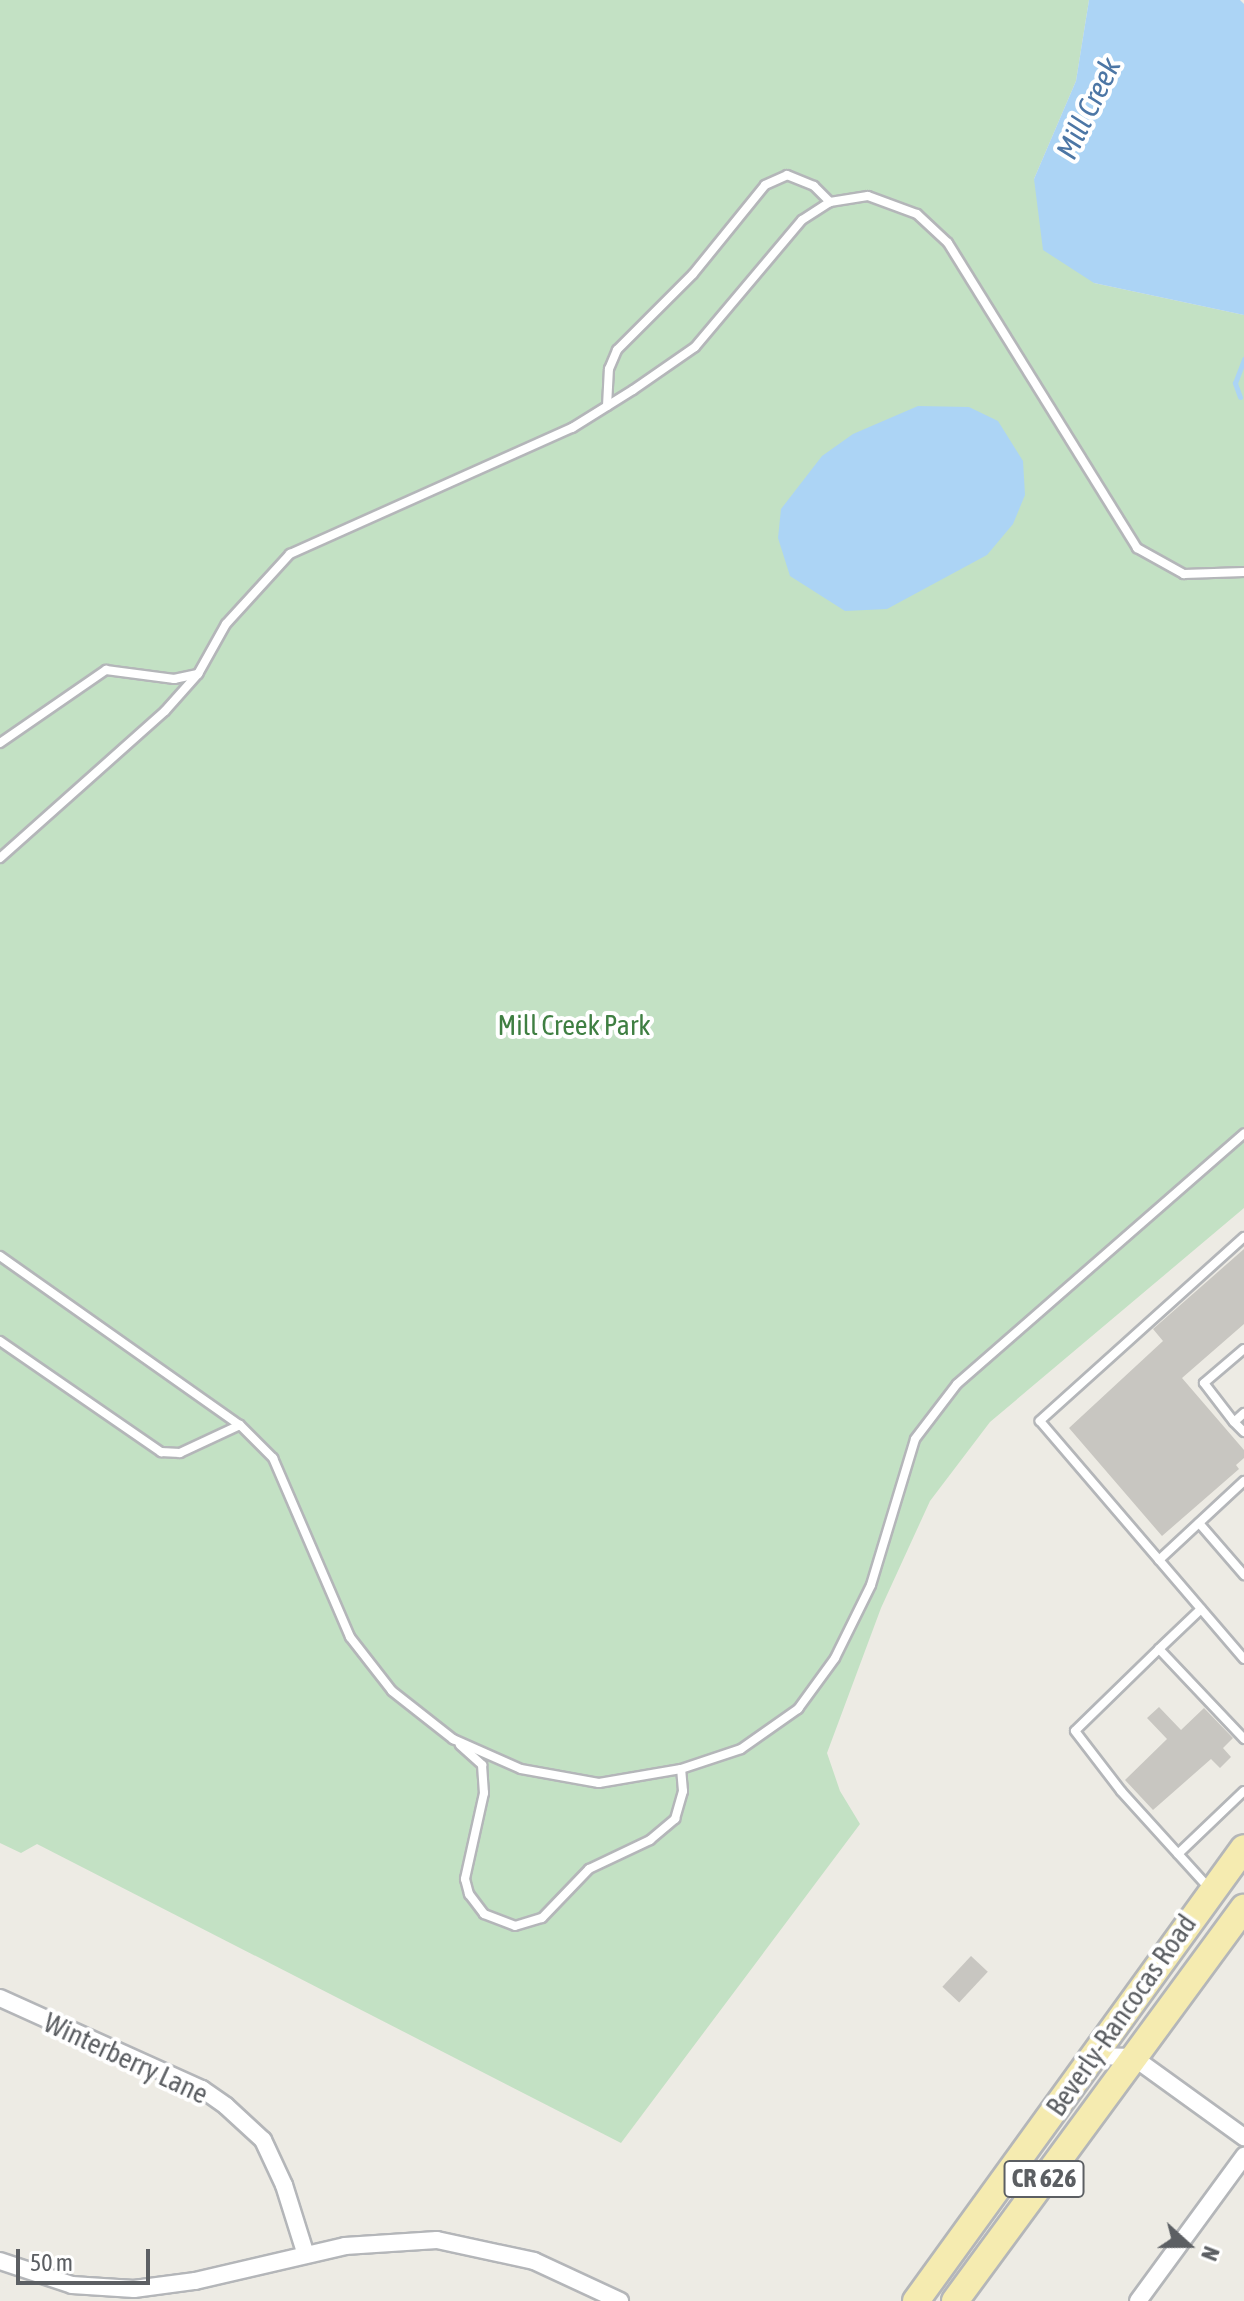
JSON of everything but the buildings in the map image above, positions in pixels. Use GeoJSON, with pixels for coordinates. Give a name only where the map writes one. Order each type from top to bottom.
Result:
{"type":"FeatureCollection","features":[{"type":"Feature","properties":{"kind":"main road","name":"Beverly-Rancocas Road"},"geometry":{"type":"LineString","coordinates":[[916,2301],[1210,1889],[1244,1848]]}},
{"type":"Feature","properties":{"kind":"main road","name":"Beverly-Rancocas Road"},"geometry":{"type":"LineString","coordinates":[[955,2301],[1244,1908]]}},
{"type":"Feature","properties":{"kind":"street","name":"Winterberry Lane"},"geometry":{"type":"LineString","coordinates":[[0,1998],[202,2089],[226,2106],[263,2140],[284,2185],[306,2255]]}},
{"type":"Feature","properties":{"kind":"street"},"geometry":{"type":"LineString","coordinates":[[1093,2056],[1133,2057],[1244,2137]]}},
{"type":"Feature","properties":{"kind":"street"},"geometry":{"type":"LineString","coordinates":[[1138,2301],[1244,2156]]}},
{"type":"Feature","properties":{"kind":"street"},"geometry":{"type":"LineString","coordinates":[[0,2261],[72,2285],[134,2289],[195,2281],[306,2255],[406,2240],[470,2244],[534,2261],[620,2301]]}},
{"type":"Feature","properties":{"kind":"lane"},"geometry":{"type":"LineString","coordinates":[[607,406],[609,369],[617,350],[693,274],[765,185],[787,175],[814,186],[830,202]]}},
{"type":"Feature","properties":{"kind":"lane"},"geometry":{"type":"LineString","coordinates":[[0,858],[165,711],[198,674],[226,624],[290,554],[572,428],[607,406],[695,347],[802,220],[830,202],[868,196],[917,214],[948,243],[1137,548],[1184,574],[1244,572]]}},
{"type":"Feature","properties":{"kind":"lane"},"geometry":{"type":"LineString","coordinates":[[0,743],[106,670],[174,679],[198,674]]}},
{"type":"Feature","properties":{"kind":"lane"},"geometry":{"type":"LineString","coordinates":[[453,1739],[521,1769],[599,1783],[681,1769],[741,1749],[798,1709],[826,1670],[871,1585],[915,1439],[957,1384],[1244,1134]]}},
{"type":"Feature","properties":{"kind":"lane"},"geometry":{"type":"LineString","coordinates":[[1244,1237],[1040,1421],[1244,1659]]}},
{"type":"Feature","properties":{"kind":"lane"},"geometry":{"type":"LineString","coordinates":[[0,1256],[240,1425],[273,1458],[350,1637],[392,1691],[482,1765],[484,1793],[465,1879],[469,1894],[484,1914],[515,1926],[542,1918],[589,1869],[650,1840],[675,1819],[683,1791],[681,1769]]}},
{"type":"Feature","properties":{"kind":"lane"},"geometry":{"type":"LineString","coordinates":[[0,1341],[161,1452],[180,1453],[240,1425]]}},
{"type":"Feature","properties":{"kind":"lane"},"geometry":{"type":"LineString","coordinates":[[1244,1349],[1204,1383],[1244,1432]]}},
{"type":"Feature","properties":{"kind":"lane"},"geometry":{"type":"LineString","coordinates":[[1234,1422],[1244,1413]]}},
{"type":"Feature","properties":{"kind":"lane"},"geometry":{"type":"LineString","coordinates":[[1159,1560],[1244,1481]]}},
{"type":"Feature","properties":{"kind":"lane"},"geometry":{"type":"LineString","coordinates":[[1235,1489],[1244,1499]]}},
{"type":"Feature","properties":{"kind":"lane"},"geometry":{"type":"LineString","coordinates":[[1199,1523],[1244,1575]]}},
{"type":"Feature","properties":{"kind":"lane"},"geometry":{"type":"LineString","coordinates":[[1201,1609],[1075,1731],[1210,1889]]}},
{"type":"Feature","properties":{"kind":"lane"},"geometry":{"type":"LineString","coordinates":[[1159,1649],[1244,1739]]}},
{"type":"Feature","properties":{"kind":"lane"},"geometry":{"type":"LineString","coordinates":[[1178,1854],[1244,1791]]}},
{"type":"Feature","properties":{"kind":"green space","name":"Mill Creek Park"},"geometry":{"type":"Polygon","coordinates":[[[0,0],[1089,0],[1076,81],[1034,179],[1094,283],[1244,315],[1244,1208],[990,1422],[930,1501],[881,1608],[827,1753],[840,1791],[860,1824],[621,2143],[37,1844],[21,1853],[0,1843],[0,0]]]}},
{"type":"Feature","properties":{"kind":"water","name":"Mill Creek"},"geometry":{"type":"Polygon","coordinates":[[[1089,0],[1240,0],[1244,4],[1244,315],[1094,283],[1043,250],[1034,179],[1076,81],[1089,0]]]}},
{"type":"Feature","properties":{"kind":"water"},"geometry":{"type":"Polygon","coordinates":[[[918,406],[969,407],[998,421],[1023,461],[1025,495],[1013,524],[987,555],[887,609],[845,611],[790,576],[778,538],[781,509],[822,456],[853,434],[918,406]]]}},
{"type":"Feature","properties":{"kind":"waterway"},"geometry":{"type":"LineString","coordinates":[[1240,397],[1235,383],[1244,359]]}}]}
